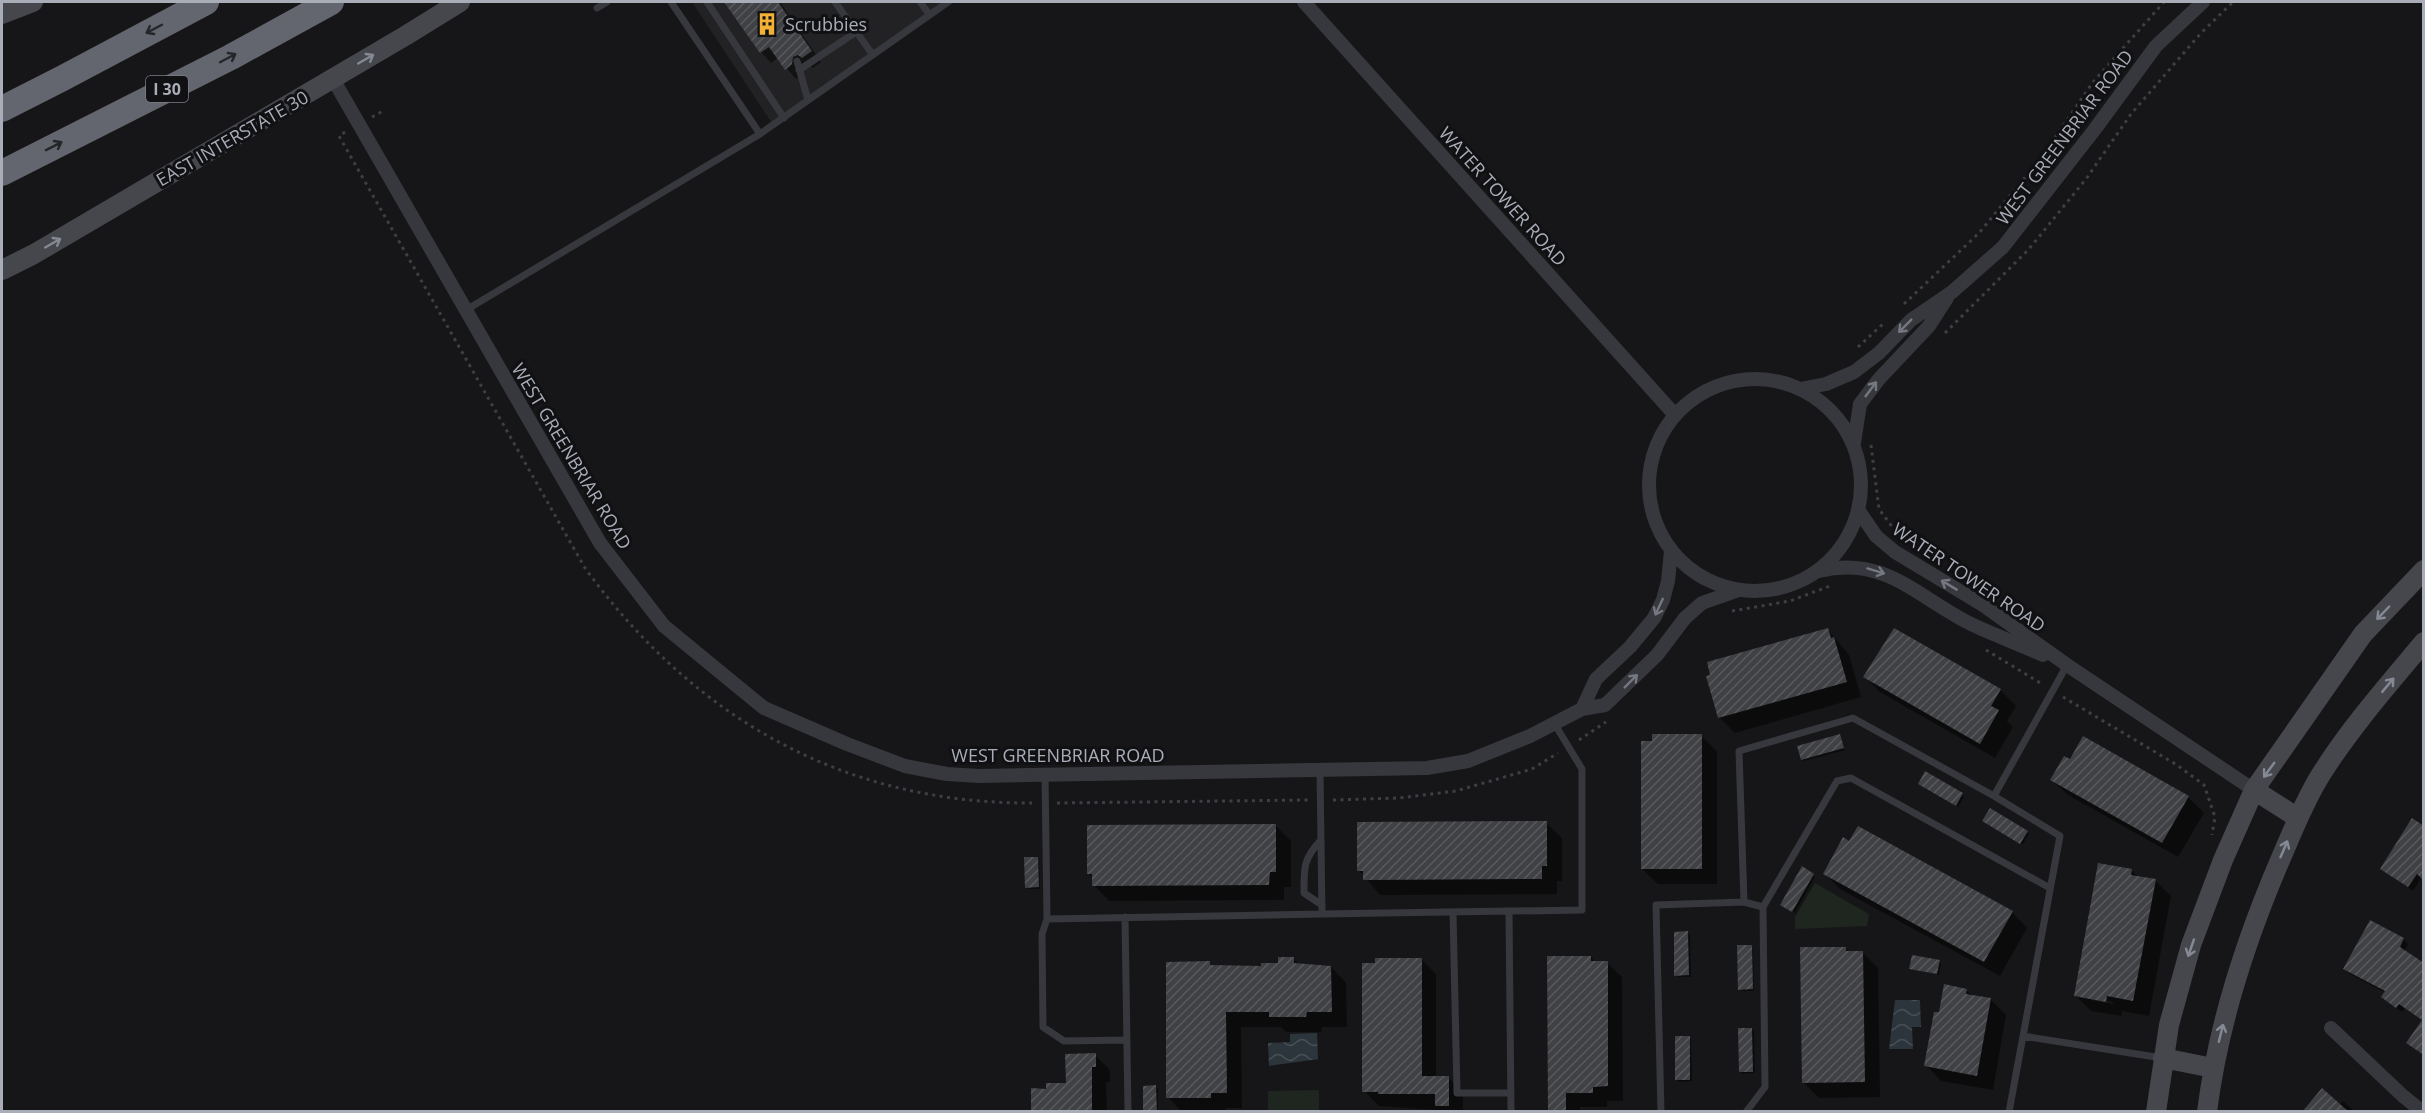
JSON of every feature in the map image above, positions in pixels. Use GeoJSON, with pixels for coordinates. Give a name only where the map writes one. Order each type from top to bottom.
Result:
{"type":"FeatureCollection","features":[{"type":"Feature","properties":{"kind":"highway"},"geometry":{"type":"LineString","coordinates":[[2,109],[206,2]]}},
{"type":"Feature","properties":{"kind":"highway","name":"I 30"},"geometry":{"type":"LineString","coordinates":[[2,173],[231,57],[331,2]]}},
{"type":"Feature","properties":{"kind":"street"},"geometry":{"type":"LineString","coordinates":[[2,14],[33,2]]}},
{"type":"Feature","properties":{"kind":"street","name":"EAST INTERSTATE 30"},"geometry":{"type":"LineString","coordinates":[[2,270],[34,254],[460,2]]}},
{"type":"Feature","properties":{"kind":"street","name":"WATER TOWER ROAD"},"geometry":{"type":"LineString","coordinates":[[1304,2],[1675,416]]}},
{"type":"Feature","properties":{"kind":"street","name":"WEST GREENBRIAR ROAD"},"geometry":{"type":"LineString","coordinates":[[1800,389],[1826,384],[1854,372],[1879,353],[1911,320],[1952,292],[2003,247],[2156,46],[2203,2]]}},
{"type":"Feature","properties":{"kind":"street","name":"WEST GREENBRIAR ROAD"},"geometry":{"type":"LineString","coordinates":[[333,79],[600,543],[664,626],[764,708],[905,766],[947,774],[979,776],[1427,768],[1468,761],[1582,709],[1605,705],[1657,655],[1685,618],[1702,603],[1739,590]]}},
{"type":"Feature","properties":{"kind":"street","name":"WEST GREENBRIAR ROAD"},"geometry":{"type":"LineString","coordinates":[[1854,443],[1860,404],[1879,379],[1929,327],[1952,292]]}},
{"type":"Feature","properties":{"kind":"street"},"geometry":{"type":"LineString","coordinates":[[1762,379],[1778,381],[1800,389],[1823,403],[1836,415],[1854,443],[1862,476],[1859,511],[1844,544],[1819,571],[1786,587],[1768,591],[1739,590],[1713,583],[1697,574],[1671,551],[1655,520],[1649,486],[1654,452],[1661,435],[1675,416],[1696,397],[1728,383],[1762,379]]}},
{"type":"Feature","properties":{"kind":"street","name":"WATER TOWER ROAD"},"geometry":{"type":"LineString","coordinates":[[1859,511],[1876,536],[1895,552],[1983,605],[2067,665],[2254,790]]}},
{"type":"Feature","properties":{"kind":"street"},"geometry":{"type":"LineString","coordinates":[[1582,709],[1596,679],[1630,647],[1654,618],[1663,600],[1668,581],[1671,551]]}},
{"type":"Feature","properties":{"kind":"street","name":"WATER TOWER ROAD"},"geometry":{"type":"LineString","coordinates":[[1819,571],[1853,566],[1886,574],[1970,623],[2067,665]]}},
{"type":"Feature","properties":{"kind":"street"},"geometry":{"type":"LineString","coordinates":[[2156,1112],[2163,1058],[2172,1015],[2191,945],[2223,860],[2254,790],[2363,634],[2424,570]]}},
{"type":"Feature","properties":{"kind":"street"},"geometry":{"type":"LineString","coordinates":[[2207,1112],[2213,1068],[2241,963],[2266,892],[2298,818],[2320,776],[2366,711],[2424,642]]}},
{"type":"Feature","properties":{"kind":"street"},"geometry":{"type":"LineString","coordinates":[[2254,790],[2298,818]]}},
{"type":"Feature","properties":{"kind":"street"},"geometry":{"type":"LineString","coordinates":[[2331,1028],[2423,1112]]}},
{"type":"Feature","properties":{"kind":"street"},"geometry":{"type":"LineString","coordinates":[[2163,1058],[2213,1068]]}},
{"type":"Feature","properties":{"kind":"lane"},"geometry":{"type":"LineString","coordinates":[[597,8],[607,2]]}},
{"type":"Feature","properties":{"kind":"lane"},"geometry":{"type":"LineString","coordinates":[[671,2],[760,134]]}},
{"type":"Feature","properties":{"kind":"lane"},"geometry":{"type":"LineString","coordinates":[[707,2],[784,118]]}},
{"type":"Feature","properties":{"kind":"lane"},"geometry":{"type":"LineString","coordinates":[[835,2],[873,55]]}},
{"type":"Feature","properties":{"kind":"lane"},"geometry":{"type":"LineString","coordinates":[[920,2],[929,14]]}},
{"type":"Feature","properties":{"kind":"lane"},"geometry":{"type":"LineString","coordinates":[[466,310],[760,134],[948,2]]}},
{"type":"Feature","properties":{"kind":"lane"},"geometry":{"type":"LineString","coordinates":[[800,70],[856,32]]}},
{"type":"Feature","properties":{"kind":"lane"},"geometry":{"type":"LineString","coordinates":[[797,61],[808,100]]}},
{"type":"Feature","properties":{"kind":"lane"},"geometry":{"type":"LineString","coordinates":[[1994,796],[2067,665]]}},
{"type":"Feature","properties":{"kind":"lane"},"geometry":{"type":"LineString","coordinates":[[1744,902],[1739,751],[1853,718],[1994,796],[2060,836],[2009,1112]]}},
{"type":"Feature","properties":{"kind":"lane"},"geometry":{"type":"LineString","coordinates":[[1047,919],[1582,910],[1582,769],[1554,723]]}},
{"type":"Feature","properties":{"kind":"lane"},"geometry":{"type":"LineString","coordinates":[[1320,771],[1322,914]]}},
{"type":"Feature","properties":{"kind":"lane"},"geometry":{"type":"LineString","coordinates":[[1045,775],[1047,919],[1042,934],[1043,1027],[1064,1041],[1126,1040]]}},
{"type":"Feature","properties":{"kind":"lane"},"geometry":{"type":"LineString","coordinates":[[1746,1112],[1765,1087],[1763,907],[1837,781],[1851,778],[2050,888]]}},
{"type":"Feature","properties":{"kind":"lane"},"geometry":{"type":"LineString","coordinates":[[1321,840],[1310,852],[1304,866],[1305,893],[1322,905]]}},
{"type":"Feature","properties":{"kind":"lane"},"geometry":{"type":"LineString","coordinates":[[1661,1112],[1656,905],[1744,902],[1763,907]]}},
{"type":"Feature","properties":{"kind":"lane"},"geometry":{"type":"LineString","coordinates":[[1509,911],[1511,1112]]}},
{"type":"Feature","properties":{"kind":"lane"},"geometry":{"type":"LineString","coordinates":[[1453,912],[1457,1093],[1511,1093]]}},
{"type":"Feature","properties":{"kind":"lane"},"geometry":{"type":"LineString","coordinates":[[1125,917],[1128,1112]]}},
{"type":"Feature","properties":{"kind":"lane"},"geometry":{"type":"LineString","coordinates":[[2023,1036],[2163,1058]]}},
{"type":"Feature","properties":{"kind":"path"},"geometry":{"type":"LineString","coordinates":[[1901,307],[1978,233],[2041,158],[2093,82],[2164,2]]}},
{"type":"Feature","properties":{"kind":"path"},"geometry":{"type":"LineString","coordinates":[[383,111],[339,136],[585,568],[614,608],[660,657],[723,709],[768,737],[850,774],[890,787],[977,802],[1382,799],[1456,791],[1532,769],[1609,720]]}},
{"type":"Feature","properties":{"kind":"path"},"geometry":{"type":"LineString","coordinates":[[1858,348],[1892,315]]}},
{"type":"Feature","properties":{"kind":"path"},"geometry":{"type":"LineString","coordinates":[[1871,436],[1872,473],[1879,509],[1896,532]]}},
{"type":"Feature","properties":{"kind":"path"},"geometry":{"type":"LineString","coordinates":[[1729,611],[1790,601],[1833,585]]}},
{"type":"Feature","properties":{"kind":"path"},"geometry":{"type":"LineString","coordinates":[[1984,648],[2177,765],[2204,785],[2215,817],[2212,836]]}},
{"type":"Feature","properties":{"kind":"shaded area"},"geometry":{"type":"Polygon","coordinates":[[[692,2],[955,2],[775,128],[692,2]]]}},
{"type":"Feature","properties":{"kind":"shaded area"},"geometry":{"type":"Polygon","coordinates":[[[1815,883],[1869,914],[1867,926],[1795,929],[1795,917],[1815,883]]]}},
{"type":"Feature","properties":{"kind":"shaded area"},"geometry":{"type":"Polygon","coordinates":[[[1319,1090],[1319,1111],[1268,1111],[1268,1091],[1319,1090]]]}},
{"type":"Feature","properties":{"kind":"water"},"geometry":{"type":"Polygon","coordinates":[[[1895,1000],[1920,1000],[1921,1027],[1912,1027],[1913,1049],[1889,1049],[1895,1000]]]}},
{"type":"Feature","properties":{"kind":"water"},"geometry":{"type":"Polygon","coordinates":[[[1317,1033],[1318,1059],[1269,1066],[1268,1043],[1290,1042],[1290,1034],[1317,1033]]]}},
{"type":"Feature","properties":{"kind":"building","name":"Scrubbies"},"geometry":{"type":"Polygon","coordinates":[[[724,2],[778,2],[812,51],[802,58],[798,55],[793,57],[792,64],[785,70],[769,47],[760,53],[724,2]]]}},
{"type":"Feature","properties":{"kind":"building"},"geometry":{"type":"Polygon","coordinates":[[[1828,628],[1831,638],[1834,637],[1847,682],[1718,718],[1706,676],[1710,675],[1707,662],[1828,628]]]}},
{"type":"Feature","properties":{"kind":"building"},"geometry":{"type":"Polygon","coordinates":[[[1894,628],[2001,689],[1991,706],[1999,710],[1980,744],[1863,677],[1894,628]]]}},
{"type":"Feature","properties":{"kind":"building"},"geometry":{"type":"Polygon","coordinates":[[[1652,734],[1702,734],[1702,869],[1641,869],[1641,741],[1652,741],[1652,734]]]}},
{"type":"Feature","properties":{"kind":"building"},"geometry":{"type":"Polygon","coordinates":[[[1840,734],[1844,748],[1801,760],[1797,746],[1840,734]]]}},
{"type":"Feature","properties":{"kind":"building"},"geometry":{"type":"Polygon","coordinates":[[[2083,736],[2189,796],[2162,843],[2050,780],[2064,756],[2070,759],[2083,736]]]}},
{"type":"Feature","properties":{"kind":"building"},"geometry":{"type":"Polygon","coordinates":[[[1925,771],[1963,793],[1956,806],[1918,784],[1925,771]]]}},
{"type":"Feature","properties":{"kind":"building"},"geometry":{"type":"Polygon","coordinates":[[[1990,808],[2028,831],[2020,844],[1982,821],[1990,808]]]}},
{"type":"Feature","properties":{"kind":"building"},"geometry":{"type":"Polygon","coordinates":[[[2412,818],[2424,826],[2424,881],[2417,874],[2408,887],[2380,869],[2412,818]]]}},
{"type":"Feature","properties":{"kind":"building"},"geometry":{"type":"Polygon","coordinates":[[[1547,821],[1547,866],[1542,866],[1542,879],[1363,880],[1363,871],[1357,871],[1357,822],[1547,821]]]}},
{"type":"Feature","properties":{"kind":"building"},"geometry":{"type":"Polygon","coordinates":[[[1276,824],[1276,872],[1270,872],[1269,885],[1092,886],[1092,874],[1087,874],[1087,825],[1276,824]]]}},
{"type":"Feature","properties":{"kind":"building"},"geometry":{"type":"Polygon","coordinates":[[[1858,826],[2013,911],[1984,962],[1823,874],[1843,837],[1849,841],[1858,826]]]}},
{"type":"Feature","properties":{"kind":"building"},"geometry":{"type":"Polygon","coordinates":[[[1024,857],[1038,857],[1039,887],[1025,888],[1024,857]]]}},
{"type":"Feature","properties":{"kind":"building"},"geometry":{"type":"Polygon","coordinates":[[[2098,863],[2132,869],[2131,875],[2156,879],[2133,1001],[2107,996],[2106,1002],[2074,996],[2098,863]]]}},
{"type":"Feature","properties":{"kind":"building"},"geometry":{"type":"Polygon","coordinates":[[[1802,866],[1814,874],[1792,912],[1780,905],[1802,866]]]}},
{"type":"Feature","properties":{"kind":"building"},"geometry":{"type":"Polygon","coordinates":[[[2370,920],[2404,938],[2400,947],[2424,963],[2424,1055],[2406,1043],[2422,1020],[2399,1004],[2396,1008],[2381,997],[2385,991],[2343,969],[2370,920]]]}},
{"type":"Feature","properties":{"kind":"building"},"geometry":{"type":"Polygon","coordinates":[[[1688,931],[1689,975],[1674,976],[1674,932],[1688,931]]]}},
{"type":"Feature","properties":{"kind":"building"},"geometry":{"type":"Polygon","coordinates":[[[1737,945],[1752,945],[1753,989],[1738,990],[1737,945]]]}},
{"type":"Feature","properties":{"kind":"building"},"geometry":{"type":"Polygon","coordinates":[[[1800,947],[1846,947],[1846,951],[1863,951],[1865,1082],[1802,1083],[1800,947]]]}},
{"type":"Feature","properties":{"kind":"building"},"geometry":{"type":"Polygon","coordinates":[[[1912,955],[1940,960],[1937,974],[1909,969],[1912,955]]]}},
{"type":"Feature","properties":{"kind":"building"},"geometry":{"type":"Polygon","coordinates":[[[1547,956],[1591,956],[1591,961],[1608,961],[1608,1086],[1593,1087],[1593,1093],[1566,1093],[1566,1112],[1548,1112],[1547,956]]]}},
{"type":"Feature","properties":{"kind":"building"},"geometry":{"type":"Polygon","coordinates":[[[1278,957],[1294,957],[1294,963],[1331,966],[1332,1012],[1307,1012],[1306,1017],[1269,1017],[1269,1012],[1226,1012],[1227,1093],[1211,1093],[1211,1098],[1166,1098],[1166,962],[1210,961],[1210,965],[1261,966],[1261,963],[1278,963],[1278,957]]]}},
{"type":"Feature","properties":{"kind":"building"},"geometry":{"type":"Polygon","coordinates":[[[1375,958],[1422,958],[1422,1076],[1449,1076],[1449,1106],[1435,1106],[1435,1094],[1362,1092],[1362,963],[1375,963],[1375,958]]]}},
{"type":"Feature","properties":{"kind":"building"},"geometry":{"type":"Polygon","coordinates":[[[1944,984],[1967,989],[1966,994],[1991,998],[1977,1076],[1924,1066],[1934,1012],[1939,1012],[1944,984]]]}},
{"type":"Feature","properties":{"kind":"building"},"geometry":{"type":"Polygon","coordinates":[[[1738,1028],[1752,1028],[1753,1072],[1739,1072],[1738,1028]]]}},
{"type":"Feature","properties":{"kind":"building"},"geometry":{"type":"Polygon","coordinates":[[[1675,1036],[1690,1036],[1690,1080],[1675,1080],[1675,1036]]]}},
{"type":"Feature","properties":{"kind":"building"},"geometry":{"type":"Polygon","coordinates":[[[1096,1053],[1096,1067],[1092,1067],[1092,1112],[1031,1112],[1031,1088],[1046,1089],[1046,1083],[1066,1083],[1065,1054],[1096,1053]]]}},
{"type":"Feature","properties":{"kind":"building"},"geometry":{"type":"Polygon","coordinates":[[[1156,1085],[1157,1112],[1143,1112],[1143,1086],[1156,1085]]]}},
{"type":"Feature","properties":{"kind":"building"},"geometry":{"type":"Polygon","coordinates":[[[2322,1088],[2349,1112],[2302,1112],[2322,1088]]]}},
{"type":"Feature","properties":{"kind":"place","name":"Scrubbies"},"geometry":{"type":"Point","coordinates":[767,24]}}]}
